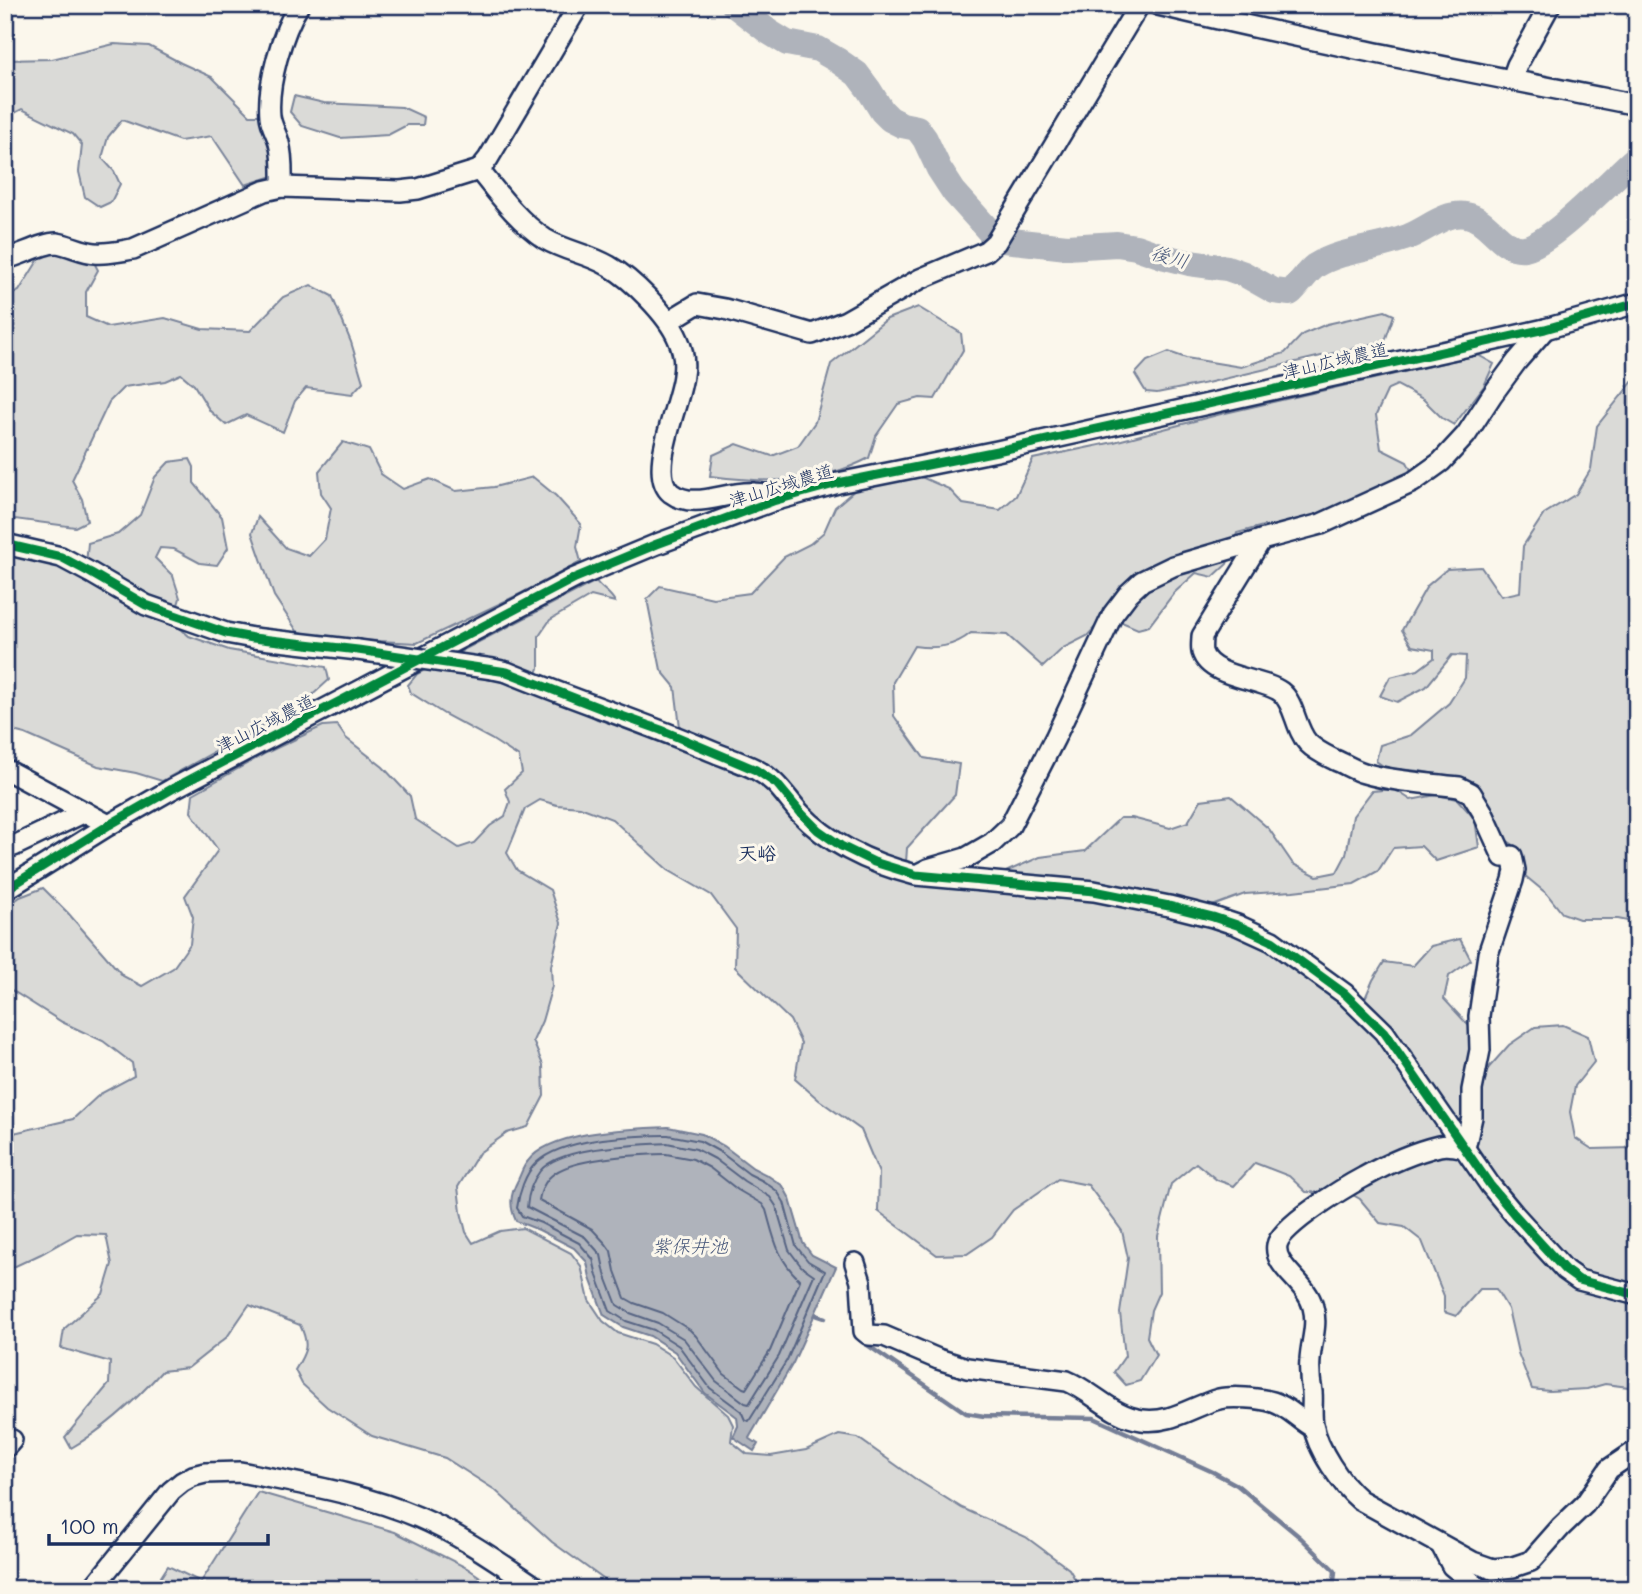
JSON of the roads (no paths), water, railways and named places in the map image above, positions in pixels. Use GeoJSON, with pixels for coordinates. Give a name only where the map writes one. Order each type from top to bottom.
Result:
{"type":"FeatureCollection","features":[{"type":"Feature","properties":{"kind":"street"},"geometry":{"type":"LineString","coordinates":[[282,187],[279,142],[270,116],[272,86],[284,34],[299,5]]}},
{"type":"Feature","properties":{"kind":"street"},"geometry":{"type":"LineString","coordinates":[[5,259],[51,243],[94,253],[133,249],[253,195],[282,187],[400,191],[418,189],[479,170],[579,5]]}},
{"type":"Feature","properties":{"kind":"street"},"geometry":{"type":"LineString","coordinates":[[669,321],[697,304],[725,309],[812,334],[846,321],[920,279],[986,251],[999,237],[1139,5]]}},
{"type":"Feature","properties":{"kind":"street"},"geometry":{"type":"LineString","coordinates":[[1158,5],[1366,51],[1637,105]]}},
{"type":"Feature","properties":{"kind":"street"},"geometry":{"type":"LineString","coordinates":[[1511,79],[1550,5]]}},
{"type":"Feature","properties":{"kind":"street"},"geometry":{"type":"LineString","coordinates":[[479,170],[525,225],[566,250],[610,266],[631,282],[669,321],[684,359],[683,377],[664,449],[662,470],[664,484],[670,492],[682,499],[696,501],[743,492],[765,494],[773,501]]}},
{"type":"Feature","properties":{"kind":"street","name":"津山広域農道"},"geometry":{"type":"LineString","coordinates":[[5,890],[172,789],[575,578],[773,501],[838,483],[997,452],[1545,329],[1637,303]]}},
{"type":"Feature","properties":{"kind":"street"},"geometry":{"type":"LineString","coordinates":[[916,875],[966,858],[992,843],[1010,826],[1113,614],[1142,581],[1173,565],[1321,524],[1413,482],[1441,462],[1466,435],[1517,361],[1545,329]]}},
{"type":"Feature","properties":{"kind":"street"},"geometry":{"type":"LineString","coordinates":[[1261,540],[1202,636],[1202,651],[1206,659],[1221,671],[1281,692],[1288,700],[1306,741],[1316,750],[1362,773],[1460,787],[1471,793],[1515,870],[1488,954],[1479,1016],[1480,1050],[1472,1090],[1472,1117],[1465,1148]]}},
{"type":"Feature","properties":{"kind":"street"},"geometry":{"type":"LineString","coordinates":[[5,544],[61,557],[146,606],[226,633],[507,672],[661,730],[756,770],[777,784],[818,830],[841,846],[874,862],[916,875],[1094,891],[1213,917],[1272,941],[1345,994],[1384,1032],[1490,1185],[1565,1270],[1579,1280],[1637,1296]]}},
{"type":"Feature","properties":{"kind":"street"},"geometry":{"type":"LineString","coordinates":[[5,769],[109,825]]}},
{"type":"Feature","properties":{"kind":"street"},"geometry":{"type":"LineString","coordinates":[[14,846],[85,812]]}},
{"type":"Feature","properties":{"kind":"street"},"geometry":{"type":"LineString","coordinates":[[1465,1148],[1441,1146],[1401,1159],[1366,1176],[1304,1215],[1277,1241],[1278,1258],[1286,1270],[1298,1280],[1312,1303],[1316,1320],[1309,1373],[1314,1427],[1334,1471],[1346,1488],[1360,1500],[1473,1563],[1493,1569],[1513,1567],[1531,1561],[1560,1527],[1585,1504],[1609,1469],[1637,1450]]}},
{"type":"Feature","properties":{"kind":"street"},"geometry":{"type":"LineString","coordinates":[[855,1263],[861,1282],[864,1331],[869,1335],[896,1340],[938,1359],[967,1368],[1067,1381],[1128,1418],[1165,1420],[1222,1398],[1254,1399],[1289,1409],[1314,1427]]}},
{"type":"Feature","properties":{"kind":"street"},"geometry":{"type":"LineString","coordinates":[[92,1589],[171,1491],[193,1476],[205,1472],[240,1472],[384,1504],[458,1536],[539,1589]]}},
{"type":"Feature","properties":{"kind":"street"},"geometry":{"type":"LineString","coordinates":[[1441,1545],[1452,1566],[1480,1589]]}},
{"type":"Feature","properties":{"kind":"water","name":"紫保井池"},"geometry":{"type":"Polygon","coordinates":[[[668,1127],[702,1134],[783,1186],[790,1199],[803,1243],[812,1255],[836,1267],[793,1363],[749,1438],[758,1444],[754,1451],[733,1437],[738,1426],[737,1417],[705,1393],[675,1352],[650,1336],[623,1327],[604,1315],[587,1262],[574,1248],[516,1221],[512,1210],[515,1185],[528,1161],[539,1151],[573,1137],[594,1133],[668,1127]]]}},
{"type":"Feature","properties":{"kind":"waterway","name":"後川"},"geometry":{"type":"LineString","coordinates":[[734,5],[787,43],[818,49],[857,74],[890,119],[917,128],[954,192],[990,232],[1003,240],[1067,247],[1117,244],[1136,247],[1189,263],[1227,268],[1274,291],[1290,293],[1315,266],[1326,260],[1400,240],[1452,216],[1474,217],[1509,245],[1525,248],[1567,222],[1637,157]]}},
{"type":"Feature","properties":{"kind":"waterway"},"geometry":{"type":"LineString","coordinates":[[816,1315],[825,1318]]}},
{"type":"Feature","properties":{"kind":"waterway"},"geometry":{"type":"LineString","coordinates":[[860,1340],[966,1413],[984,1416],[1094,1418],[1213,1472],[1237,1485],[1301,1538],[1335,1571],[1331,1589]]}},
{"type":"Feature","properties":{"kind":"district","name":"天峪"},"geometry":{"type":"Point","coordinates":[757,852]}}]}
